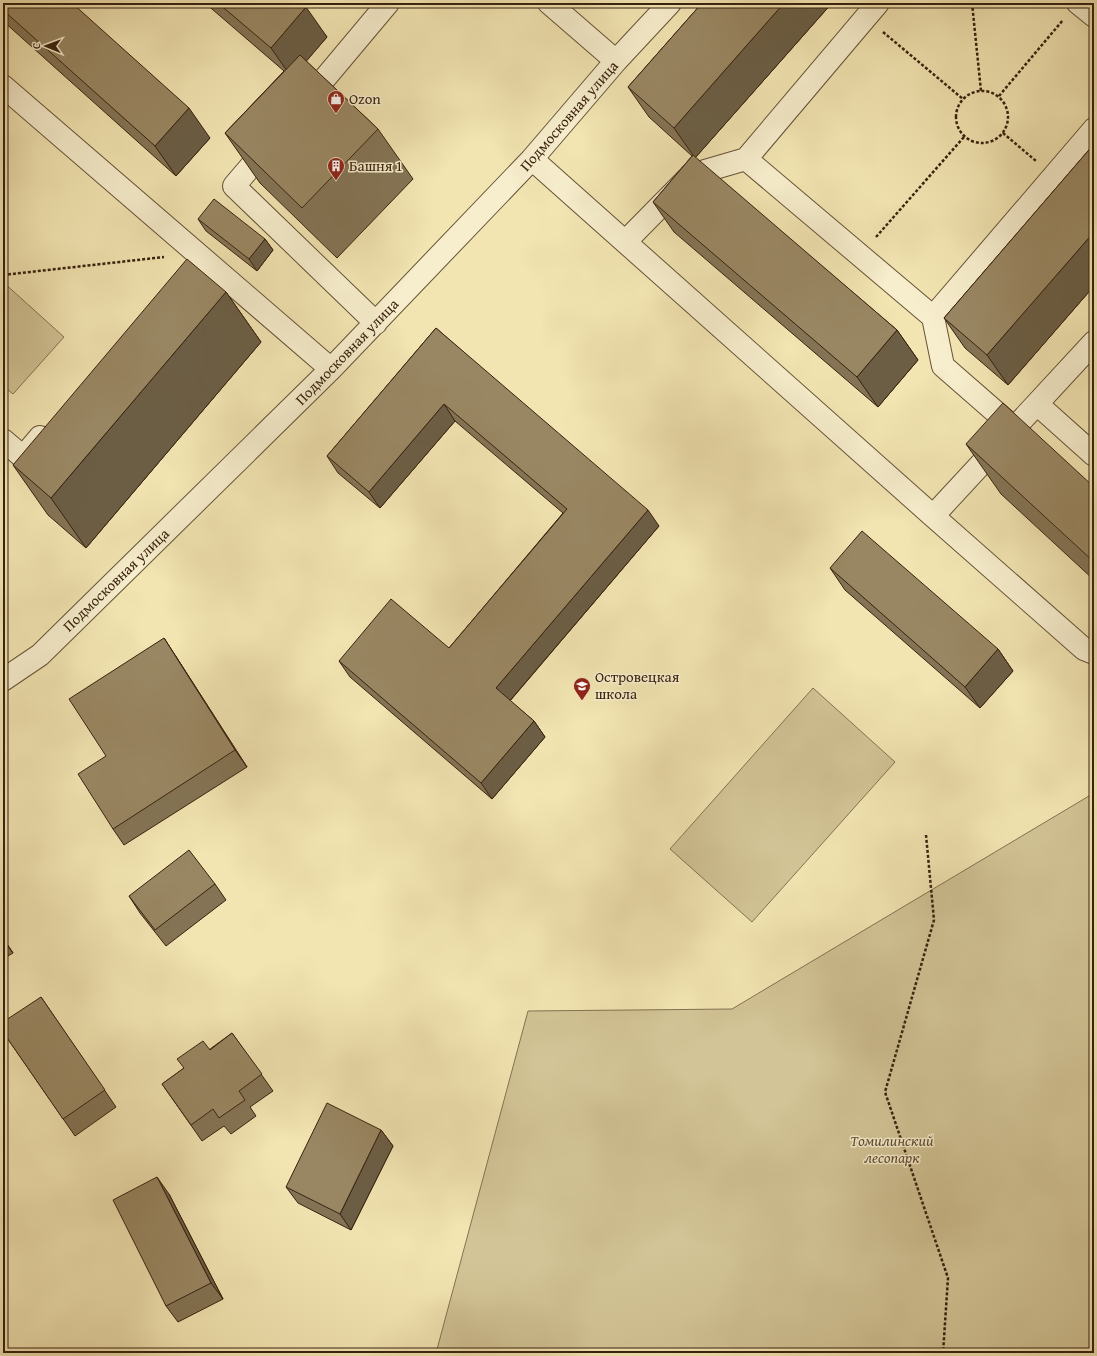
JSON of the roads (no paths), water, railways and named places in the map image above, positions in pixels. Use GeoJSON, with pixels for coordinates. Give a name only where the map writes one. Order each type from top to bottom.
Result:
{"type":"FeatureCollection","features":[{"type":"Feature","properties":{"kind":"street"},"geometry":{"type":"LineString","coordinates":[[376,323],[234,186],[388,3]]}},
{"type":"Feature","properties":{"kind":"street"},"geometry":{"type":"LineString","coordinates":[[549,3],[616,61]]}},
{"type":"Feature","properties":{"kind":"street","name":"Подмосковная улица"},"geometry":{"type":"LineString","coordinates":[[3,680],[40,655],[331,369],[532,159],[616,61],[670,3]]}},
{"type":"Feature","properties":{"kind":"street"},"geometry":{"type":"LineString","coordinates":[[1073,9],[1094,16]]}},
{"type":"Feature","properties":{"kind":"street"},"geometry":{"type":"LineString","coordinates":[[625,242],[691,174],[746,159],[872,10]]}},
{"type":"Feature","properties":{"kind":"street"},"geometry":{"type":"LineString","coordinates":[[4,90],[192,260],[331,369]]}},
{"type":"Feature","properties":{"kind":"street"},"geometry":{"type":"LineString","coordinates":[[933,317],[1094,129]]}},
{"type":"Feature","properties":{"kind":"street"},"geometry":{"type":"LineString","coordinates":[[532,159],[1084,649],[1094,653]]}},
{"type":"Feature","properties":{"kind":"street"},"geometry":{"type":"LineString","coordinates":[[746,159],[933,317],[943,366],[1014,428]]}},
{"type":"Feature","properties":{"kind":"street"},"geometry":{"type":"LineString","coordinates":[[933,516],[1094,342]]}},
{"type":"Feature","properties":{"kind":"street"},"geometry":{"type":"LineString","coordinates":[[1037,404],[1094,455]]}},
{"type":"Feature","properties":{"kind":"street"},"geometry":{"type":"LineString","coordinates":[[3,440],[23,457],[54,421]]}},
{"type":"Feature","properties":{"kind":"place","name":"Ozon"},"geometry":{"type":"Point","coordinates":[336,114]}},
{"type":"Feature","properties":{"kind":"place","name":"Башня 1"},"geometry":{"type":"Point","coordinates":[336,181]}},
{"type":"Feature","properties":{"kind":"place","name":"Островецкая школа"},"geometry":{"type":"Point","coordinates":[582,701]}},
{"type":"Feature","properties":{"kind":"park label","name":"Томилинский лесопарк"},"geometry":{"type":"Point","coordinates":[892,1150]}}]}
